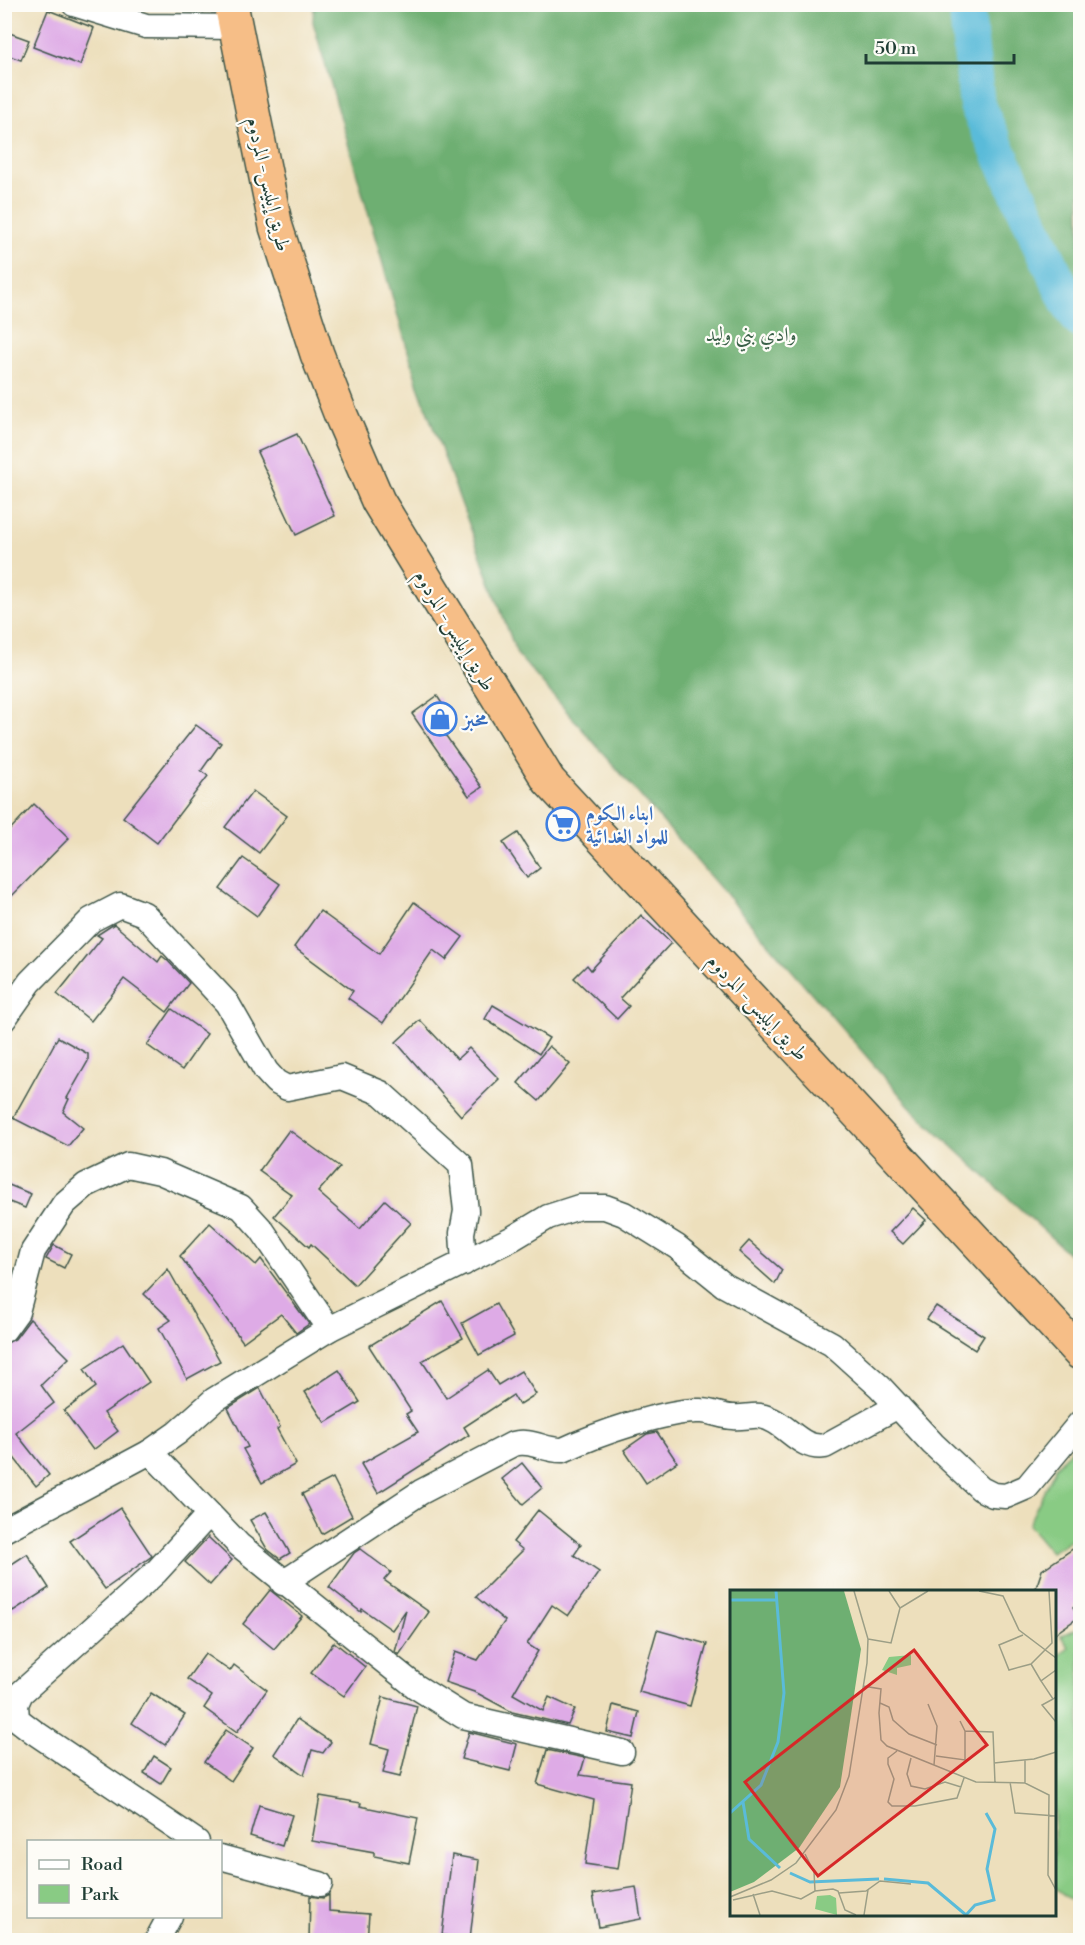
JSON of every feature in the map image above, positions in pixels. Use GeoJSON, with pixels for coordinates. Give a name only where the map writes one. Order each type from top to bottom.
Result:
{"type":"FeatureCollection","features":[{"type":"Feature","properties":{"kind":"highway","name":"طريق إيليس- المردوم"},"geometry":{"type":"LineString","coordinates":[[232,16],[276,227],[317,354],[378,501],[498,701],[549,781],[1080,1353]]}},
{"type":"Feature","properties":{"kind":"street"},"geometry":{"type":"LineString","coordinates":[[74,4],[146,26],[232,16]]}},
{"type":"Feature","properties":{"kind":"street"},"geometry":{"type":"LineString","coordinates":[[4,1019],[30,982],[90,920],[120,904],[144,914],[227,1003],[266,1071],[276,1082],[287,1088],[342,1077],[381,1093],[461,1165],[466,1211],[462,1233],[464,1263]]}},
{"type":"Feature","properties":{"kind":"street"},"geometry":{"type":"LineString","coordinates":[[4,1330],[17,1312],[33,1251],[64,1204],[86,1185],[128,1165],[160,1172],[241,1207],[262,1230],[329,1329]]}},
{"type":"Feature","properties":{"kind":"street"},"geometry":{"type":"LineString","coordinates":[[4,1530],[150,1452],[177,1433],[222,1394],[329,1329],[464,1263],[548,1217],[579,1207],[605,1207],[624,1214],[677,1247],[724,1285],[832,1344],[898,1406],[933,1444],[981,1489],[993,1495],[1006,1496],[1027,1487],[1080,1423]]}},
{"type":"Feature","properties":{"kind":"street"},"geometry":{"type":"LineString","coordinates":[[283,1583],[421,1492],[513,1444],[527,1441],[554,1450],[563,1450],[656,1418],[700,1410],[732,1417],[760,1416],[775,1421],[808,1446],[817,1447],[825,1446],[898,1406]]}},
{"type":"Feature","properties":{"kind":"street"},"geometry":{"type":"LineString","coordinates":[[150,1452],[239,1545],[283,1583],[415,1686],[463,1716],[622,1752]]}},
{"type":"Feature","properties":{"kind":"street"},"geometry":{"type":"LineString","coordinates":[[194,1840],[17,1719],[16,1704],[21,1693],[156,1572],[209,1514]]}},
{"type":"Feature","properties":{"kind":"street"},"geometry":{"type":"LineString","coordinates":[[222,1858],[320,1884]]}},
{"type":"Feature","properties":{"kind":"street"},"geometry":{"type":"LineString","coordinates":[[158,1941],[170,1918]]}},
{"type":"Feature","properties":{"kind":"green space","name":"وادي بني وليد"},"geometry":{"type":"Polygon","coordinates":[[[314,4],[1080,5],[1080,1264],[914,1111],[517,654],[419,389],[313,22],[314,4]]]}},
{"type":"Feature","properties":{"kind":"green space"},"geometry":{"type":"Polygon","coordinates":[[[1080,1439],[1080,1535],[1051,1552],[1028,1525],[1056,1467],[1080,1439]]]}},
{"type":"Feature","properties":{"kind":"green space"},"geometry":{"type":"Polygon","coordinates":[[[1080,1627],[1080,1884],[1072,1901],[1055,1888],[1055,1658],[1069,1648],[1061,1636],[1080,1627]]]}},
{"type":"Feature","properties":{"kind":"building"},"geometry":{"type":"Polygon","coordinates":[[[48,10],[94,28],[80,65],[33,47],[48,10]]]}},
{"type":"Feature","properties":{"kind":"building"},"geometry":{"type":"Polygon","coordinates":[[[4,31],[29,40],[21,60],[4,54],[4,31]]]}},
{"type":"Feature","properties":{"kind":"building"},"geometry":{"type":"Polygon","coordinates":[[[297,434],[335,516],[296,535],[257,452],[297,434]]]}},
{"type":"Feature","properties":{"kind":"building"},"geometry":{"type":"Polygon","coordinates":[[[437,696],[447,711],[434,719],[482,787],[469,796],[412,714],[437,696]]]}},
{"type":"Feature","properties":{"kind":"building"},"geometry":{"type":"Polygon","coordinates":[[[196,725],[221,743],[201,771],[208,776],[157,843],[123,817],[196,725]]]}},
{"type":"Feature","properties":{"kind":"building"},"geometry":{"type":"Polygon","coordinates":[[[253,791],[287,816],[259,853],[225,827],[253,791]]]}},
{"type":"Feature","properties":{"kind":"building"},"geometry":{"type":"Polygon","coordinates":[[[34,804],[69,838],[4,904],[4,836],[34,804]]]}},
{"type":"Feature","properties":{"kind":"building"},"geometry":{"type":"Polygon","coordinates":[[[518,833],[540,868],[527,878],[503,843],[518,833]]]}},
{"type":"Feature","properties":{"kind":"building"},"geometry":{"type":"Polygon","coordinates":[[[243,858],[280,884],[257,916],[220,889],[243,858]]]}},
{"type":"Feature","properties":{"kind":"building"},"geometry":{"type":"Polygon","coordinates":[[[414,902],[463,937],[446,960],[433,950],[383,1023],[348,998],[353,991],[294,947],[320,911],[379,954],[414,902]]]}},
{"type":"Feature","properties":{"kind":"building"},"geometry":{"type":"Polygon","coordinates":[[[641,915],[671,943],[620,998],[629,1006],[617,1019],[574,978],[587,965],[591,970],[641,915]]]}},
{"type":"Feature","properties":{"kind":"building"},"geometry":{"type":"Polygon","coordinates":[[[114,924],[158,962],[162,956],[189,983],[167,1012],[124,979],[91,1021],[57,994],[102,938],[97,935],[114,924]]]}},
{"type":"Feature","properties":{"kind":"building"},"geometry":{"type":"Polygon","coordinates":[[[493,1005],[549,1038],[539,1054],[485,1019],[493,1005]]]}},
{"type":"Feature","properties":{"kind":"building"},"geometry":{"type":"Polygon","coordinates":[[[172,1009],[207,1034],[182,1070],[147,1045],[172,1009]]]}},
{"type":"Feature","properties":{"kind":"building"},"geometry":{"type":"Polygon","coordinates":[[[420,1020],[457,1059],[469,1048],[499,1079],[461,1116],[396,1042],[420,1020]]]}},
{"type":"Feature","properties":{"kind":"building"},"geometry":{"type":"Polygon","coordinates":[[[58,1037],[88,1054],[88,1061],[67,1098],[69,1099],[63,1112],[83,1128],[68,1146],[13,1118],[58,1037]]]}},
{"type":"Feature","properties":{"kind":"building"},"geometry":{"type":"Polygon","coordinates":[[[549,1046],[570,1064],[539,1101],[518,1083],[549,1046]]]}},
{"type":"Feature","properties":{"kind":"building"},"geometry":{"type":"Polygon","coordinates":[[[289,1130],[340,1167],[318,1192],[360,1229],[385,1200],[411,1223],[355,1285],[311,1244],[309,1247],[274,1216],[292,1195],[259,1171],[289,1130]]]}},
{"type":"Feature","properties":{"kind":"building"},"geometry":{"type":"Polygon","coordinates":[[[4,1183],[31,1194],[25,1208],[4,1200],[4,1183]]]}},
{"type":"Feature","properties":{"kind":"building"},"geometry":{"type":"Polygon","coordinates":[[[913,1208],[926,1220],[903,1244],[890,1232],[913,1208]]]}},
{"type":"Feature","properties":{"kind":"building"},"geometry":{"type":"Polygon","coordinates":[[[210,1223],[256,1265],[261,1259],[309,1324],[296,1333],[281,1314],[243,1342],[180,1256],[210,1223]]]}},
{"type":"Feature","properties":{"kind":"building"},"geometry":{"type":"Polygon","coordinates":[[[749,1241],[782,1270],[775,1284],[739,1252],[749,1241]]]}},
{"type":"Feature","properties":{"kind":"building"},"geometry":{"type":"Polygon","coordinates":[[[54,1245],[71,1254],[64,1268],[46,1259],[54,1245]]]}},
{"type":"Feature","properties":{"kind":"building"},"geometry":{"type":"Polygon","coordinates":[[[168,1269],[220,1361],[187,1379],[159,1328],[171,1320],[144,1294],[168,1269]]]}},
{"type":"Feature","properties":{"kind":"building"},"geometry":{"type":"Polygon","coordinates":[[[442,1301],[463,1338],[422,1361],[446,1398],[488,1370],[498,1385],[521,1371],[536,1394],[519,1405],[513,1395],[464,1427],[469,1435],[378,1493],[361,1464],[418,1432],[406,1414],[411,1411],[369,1346],[442,1301]]]}},
{"type":"Feature","properties":{"kind":"building"},"geometry":{"type":"Polygon","coordinates":[[[496,1304],[514,1336],[479,1355],[462,1323],[496,1304]]]}},
{"type":"Feature","properties":{"kind":"building"},"geometry":{"type":"Polygon","coordinates":[[[936,1306],[984,1336],[975,1350],[927,1319],[936,1306]]]}},
{"type":"Feature","properties":{"kind":"building"},"geometry":{"type":"Polygon","coordinates":[[[30,1319],[69,1358],[41,1385],[54,1403],[16,1433],[49,1475],[36,1486],[4,1445],[4,1344],[15,1339],[30,1319]]]}},
{"type":"Feature","properties":{"kind":"building"},"geometry":{"type":"Polygon","coordinates":[[[123,1343],[149,1382],[104,1413],[118,1431],[93,1450],[64,1411],[96,1387],[84,1369],[123,1343]]]}},
{"type":"Feature","properties":{"kind":"building"},"geometry":{"type":"Polygon","coordinates":[[[339,1370],[360,1402],[325,1423],[305,1392],[339,1370]]]}},
{"type":"Feature","properties":{"kind":"building"},"geometry":{"type":"Polygon","coordinates":[[[260,1388],[280,1427],[277,1429],[296,1464],[262,1483],[243,1449],[248,1447],[228,1408],[260,1388]]]}},
{"type":"Feature","properties":{"kind":"building"},"geometry":{"type":"Polygon","coordinates":[[[657,1432],[677,1462],[646,1483],[624,1450],[647,1434],[657,1432]]]}},
{"type":"Feature","properties":{"kind":"building"},"geometry":{"type":"Polygon","coordinates":[[[522,1463],[542,1488],[523,1504],[502,1479],[522,1463]]]}},
{"type":"Feature","properties":{"kind":"building"},"geometry":{"type":"Polygon","coordinates":[[[333,1478],[352,1516],[322,1534],[302,1494],[333,1478]]]}},
{"type":"Feature","properties":{"kind":"building"},"geometry":{"type":"Polygon","coordinates":[[[120,1508],[152,1556],[105,1589],[70,1541],[120,1508]]]}},
{"type":"Feature","properties":{"kind":"building"},"geometry":{"type":"Polygon","coordinates":[[[538,1510],[581,1545],[574,1555],[599,1572],[568,1616],[552,1605],[527,1644],[538,1651],[513,1694],[543,1711],[549,1697],[575,1709],[568,1725],[512,1712],[477,1693],[445,1682],[455,1652],[478,1660],[505,1621],[476,1597],[523,1550],[513,1542],[538,1510]]]}},
{"type":"Feature","properties":{"kind":"building"},"geometry":{"type":"Polygon","coordinates":[[[266,1512],[290,1553],[280,1559],[267,1549],[250,1520],[266,1512]]]}},
{"type":"Feature","properties":{"kind":"building"},"geometry":{"type":"Polygon","coordinates":[[[208,1537],[232,1560],[210,1585],[185,1562],[208,1537]]]}},
{"type":"Feature","properties":{"kind":"building"},"geometry":{"type":"Polygon","coordinates":[[[1080,1544],[1080,1601],[1073,1607],[1079,1617],[1055,1634],[1055,1590],[1035,1590],[1042,1570],[1080,1544]]]}},
{"type":"Feature","properties":{"kind":"building"},"geometry":{"type":"Polygon","coordinates":[[[360,1549],[391,1572],[384,1580],[429,1612],[399,1655],[395,1652],[406,1610],[392,1630],[362,1609],[361,1612],[329,1587],[354,1553],[360,1549]]]}},
{"type":"Feature","properties":{"kind":"building"},"geometry":{"type":"Polygon","coordinates":[[[27,1554],[49,1588],[13,1611],[4,1598],[4,1569],[27,1554]]]}},
{"type":"Feature","properties":{"kind":"building"},"geometry":{"type":"Polygon","coordinates":[[[270,1590],[302,1616],[274,1649],[243,1624],[270,1590]]]}},
{"type":"Feature","properties":{"kind":"building"},"geometry":{"type":"Polygon","coordinates":[[[657,1630],[707,1644],[690,1706],[639,1692],[657,1630]]]}},
{"type":"Feature","properties":{"kind":"building"},"geometry":{"type":"Polygon","coordinates":[[[334,1642],[365,1667],[344,1696],[311,1673],[334,1642]]]}},
{"type":"Feature","properties":{"kind":"building"},"geometry":{"type":"Polygon","coordinates":[[[205,1654],[230,1671],[234,1665],[267,1690],[237,1732],[204,1708],[212,1696],[187,1679],[205,1654]]]}},
{"type":"Feature","properties":{"kind":"building"},"geometry":{"type":"Polygon","coordinates":[[[151,1693],[185,1715],[165,1745],[132,1723],[151,1693]]]}},
{"type":"Feature","properties":{"kind":"building"},"geometry":{"type":"Polygon","coordinates":[[[383,1697],[417,1706],[400,1777],[383,1773],[389,1749],[371,1744],[383,1697]]]}},
{"type":"Feature","properties":{"kind":"building"},"geometry":{"type":"Polygon","coordinates":[[[613,1705],[639,1712],[633,1738],[607,1732],[613,1705]]]}},
{"type":"Feature","properties":{"kind":"building"},"geometry":{"type":"Polygon","coordinates":[[[297,1719],[331,1742],[323,1753],[312,1750],[304,1775],[274,1754],[297,1719]]]}},
{"type":"Feature","properties":{"kind":"building"},"geometry":{"type":"Polygon","coordinates":[[[226,1730],[253,1748],[231,1781],[204,1762],[226,1730]]]}},
{"type":"Feature","properties":{"kind":"building"},"geometry":{"type":"Polygon","coordinates":[[[469,1732],[517,1744],[510,1771],[461,1759],[469,1732]]]}},
{"type":"Feature","properties":{"kind":"building"},"geometry":{"type":"Polygon","coordinates":[[[547,1750],[585,1758],[580,1775],[631,1782],[618,1869],[585,1864],[594,1800],[537,1784],[547,1750]]]}},
{"type":"Feature","properties":{"kind":"building"},"geometry":{"type":"Polygon","coordinates":[[[154,1756],[171,1767],[161,1784],[144,1773],[154,1756]]]}},
{"type":"Feature","properties":{"kind":"building"},"geometry":{"type":"Polygon","coordinates":[[[320,1796],[361,1803],[360,1806],[418,1818],[409,1863],[374,1856],[374,1852],[312,1841],[320,1796]]]}},
{"type":"Feature","properties":{"kind":"building"},"geometry":{"type":"Polygon","coordinates":[[[259,1805],[292,1815],[282,1846],[250,1836],[259,1805]]]}},
{"type":"Feature","properties":{"kind":"building"},"geometry":{"type":"Polygon","coordinates":[[[452,1855],[479,1860],[470,1939],[442,1935],[452,1855]]]}},
{"type":"Feature","properties":{"kind":"building"},"geometry":{"type":"Polygon","coordinates":[[[636,1887],[641,1919],[599,1927],[593,1894],[636,1887]]]}},
{"type":"Feature","properties":{"kind":"building"},"geometry":{"type":"Polygon","coordinates":[[[329,1895],[329,1911],[369,1914],[367,1941],[309,1941],[310,1896],[323,1898],[329,1895]]]}},
{"type":"Feature","properties":{"kind":"waterway","name":"وادي بني وليد"},"geometry":{"type":"LineString","coordinates":[[966,4],[977,105],[1068,302],[1080,320]]}},
{"type":"Feature","properties":{"kind":"place","name":"مخبز"},"geometry":{"type":"Point","coordinates":[440,719]}},
{"type":"Feature","properties":{"kind":"place","name":"ابناء الكوم للمواد الغدائية"},"geometry":{"type":"Point","coordinates":[563,824]}}]}
